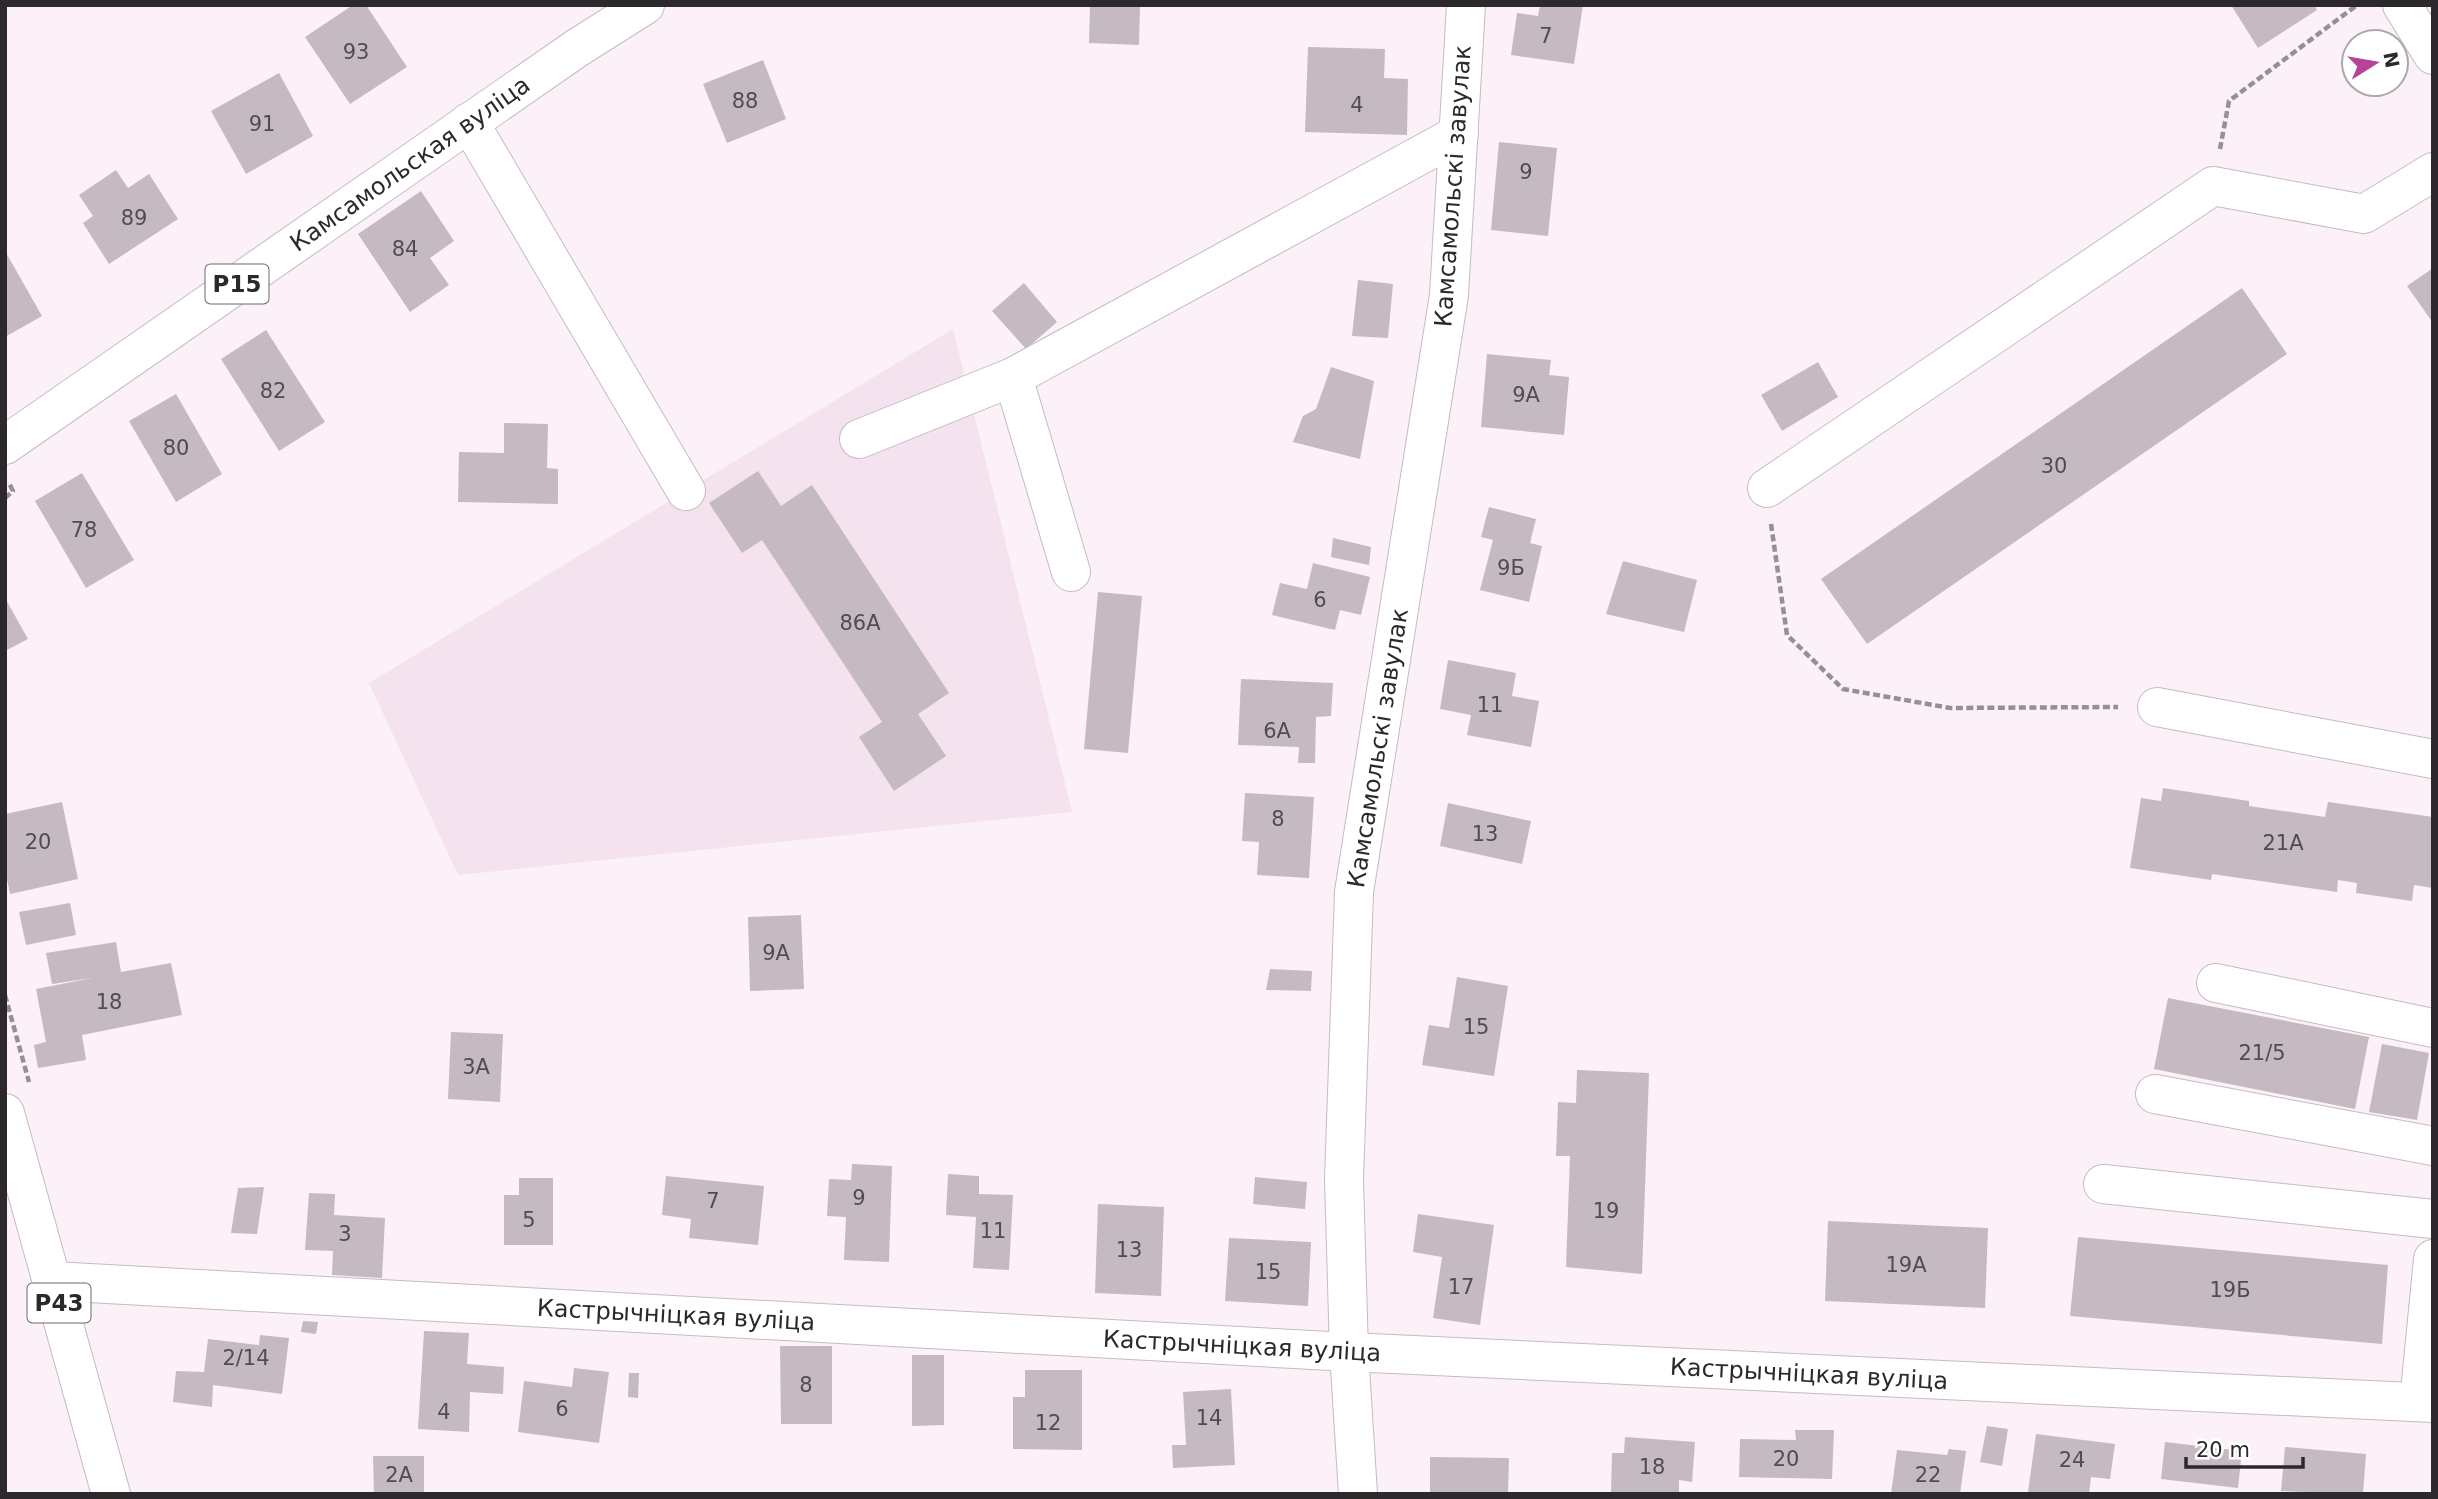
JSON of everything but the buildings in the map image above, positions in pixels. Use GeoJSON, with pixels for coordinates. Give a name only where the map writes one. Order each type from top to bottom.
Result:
{"type":"FeatureCollection","features":[{"type":"Feature","properties":{"kind":"street","name":"Камсамольская вуліца"},"geometry":{"type":"LineString","coordinates":[[5,445],[469,122],[645,5]]}},
{"type":"Feature","properties":{"kind":"street","name":"Камсамольскі завулак"},"geometry":{"type":"LineString","coordinates":[[1358,1494],[1349,1352],[1343,1180],[1354,892],[1449,295],[1465,5]]}},
{"type":"Feature","properties":{"kind":"street"},"geometry":{"type":"LineString","coordinates":[[2402,5],[2433,55]]}},
{"type":"Feature","properties":{"kind":"street"},"geometry":{"type":"LineString","coordinates":[[469,122],[686,491]]}},
{"type":"Feature","properties":{"kind":"street"},"geometry":{"type":"LineString","coordinates":[[859,439],[1013,377],[1459,134]]}},
{"type":"Feature","properties":{"kind":"street"},"geometry":{"type":"LineString","coordinates":[[1767,488],[2213,187],[2364,214],[2433,172]]}},
{"type":"Feature","properties":{"kind":"street"},"geometry":{"type":"LineString","coordinates":[[1013,377],[1071,572]]}},
{"type":"Feature","properties":{"kind":"street"},"geometry":{"type":"LineString","coordinates":[[2157,707],[2433,759]]}},
{"type":"Feature","properties":{"kind":"street"},"geometry":{"type":"LineString","coordinates":[[2216,983],[2433,1028]]}},
{"type":"Feature","properties":{"kind":"street"},"geometry":{"type":"LineString","coordinates":[[2155,1094],[2433,1146]]}},
{"type":"Feature","properties":{"kind":"street","name":"Р43"},"geometry":{"type":"LineString","coordinates":[[5,1113],[110,1494]]}},
{"type":"Feature","properties":{"kind":"street"},"geometry":{"type":"LineString","coordinates":[[2102,1184],[2433,1219]]}},
{"type":"Feature","properties":{"kind":"street"},"geometry":{"type":"LineString","coordinates":[[2426,1402],[2433,1259]]}},
{"type":"Feature","properties":{"kind":"street","name":"Кастрычніцкая вуліца"},"geometry":{"type":"LineString","coordinates":[[53,1282],[1349,1352],[2426,1402]]}},
{"type":"Feature","properties":{"kind":"path"},"geometry":{"type":"LineString","coordinates":[[2213,187],[2228,101],[2357,5]]}},
{"type":"Feature","properties":{"kind":"path"},"geometry":{"type":"LineString","coordinates":[[5,477],[13,491],[5,498]]}},
{"type":"Feature","properties":{"kind":"path"},"geometry":{"type":"LineString","coordinates":[[1767,488],[1787,635],[1843,689],[1950,708],[2157,707]]}},
{"type":"Feature","properties":{"kind":"shaded area"},"geometry":{"type":"Polygon","coordinates":[[[953,329],[1072,812],[458,875],[369,683],[953,329]]]}}]}
